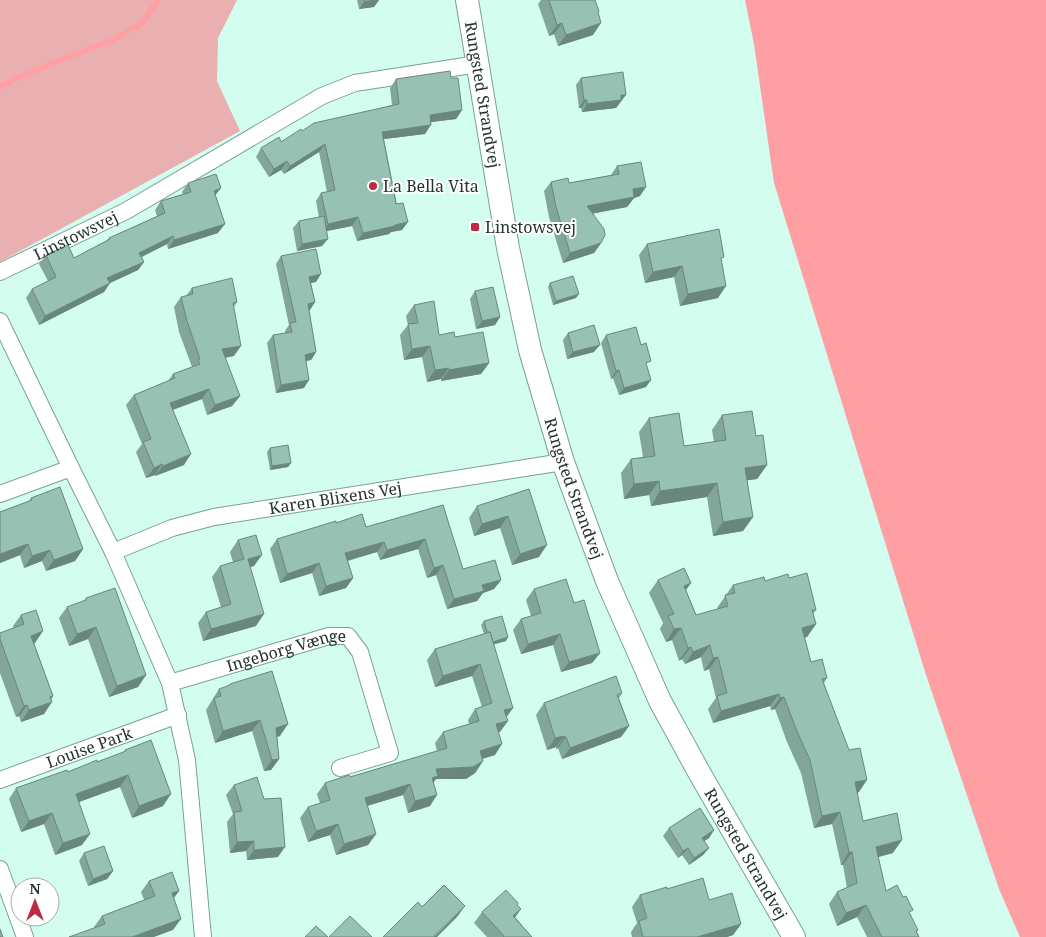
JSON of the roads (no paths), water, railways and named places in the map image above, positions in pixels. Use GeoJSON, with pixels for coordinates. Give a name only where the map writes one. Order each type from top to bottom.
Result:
{"type":"FeatureCollection","features":[{"type":"Feature","properties":{"kind":"main road","name":"Rungsted Strandvej"},"geometry":{"type":"LineString","coordinates":[[467,0],[508,248],[530,350],[563,462],[607,581],[660,700],[700,774],[794,937]]}},
{"type":"Feature","properties":{"kind":"street","name":"Linstowsvej"},"geometry":{"type":"LineString","coordinates":[[0,272],[126,211],[322,96],[355,83],[478,64]]}},
{"type":"Feature","properties":{"kind":"street"},"geometry":{"type":"LineString","coordinates":[[0,321],[113,552],[170,683],[187,760],[203,937]]}},
{"type":"Feature","properties":{"kind":"street","name":"Karen Blixens Vej"},"geometry":{"type":"LineString","coordinates":[[113,552],[172,528],[214,517],[563,462]]}},
{"type":"Feature","properties":{"kind":"street"},"geometry":{"type":"LineString","coordinates":[[0,494],[71,468]]}},
{"type":"Feature","properties":{"kind":"street","name":"Ingeborg Vænge"},"geometry":{"type":"LineString","coordinates":[[170,683],[329,636],[348,636],[360,652],[390,753],[340,768]]}},
{"type":"Feature","properties":{"kind":"street","name":"Louise Park"},"geometry":{"type":"LineString","coordinates":[[0,780],[178,715]]}},
{"type":"Feature","properties":{"kind":"street"},"geometry":{"type":"LineString","coordinates":[[0,869],[25,937]]}},
{"type":"Feature","properties":{"kind":"waterway"},"geometry":{"type":"LineString","coordinates":[[0,87],[19,77],[113,40],[142,23],[158,0]]}},
{"type":"Feature","properties":{"kind":"place","name":"La Bella Vita"},"geometry":{"type":"Point","coordinates":[373,186]}},
{"type":"Feature","properties":{"kind":"place","name":"Linstowsvej"},"geometry":{"type":"Point","coordinates":[475,227]}}]}
